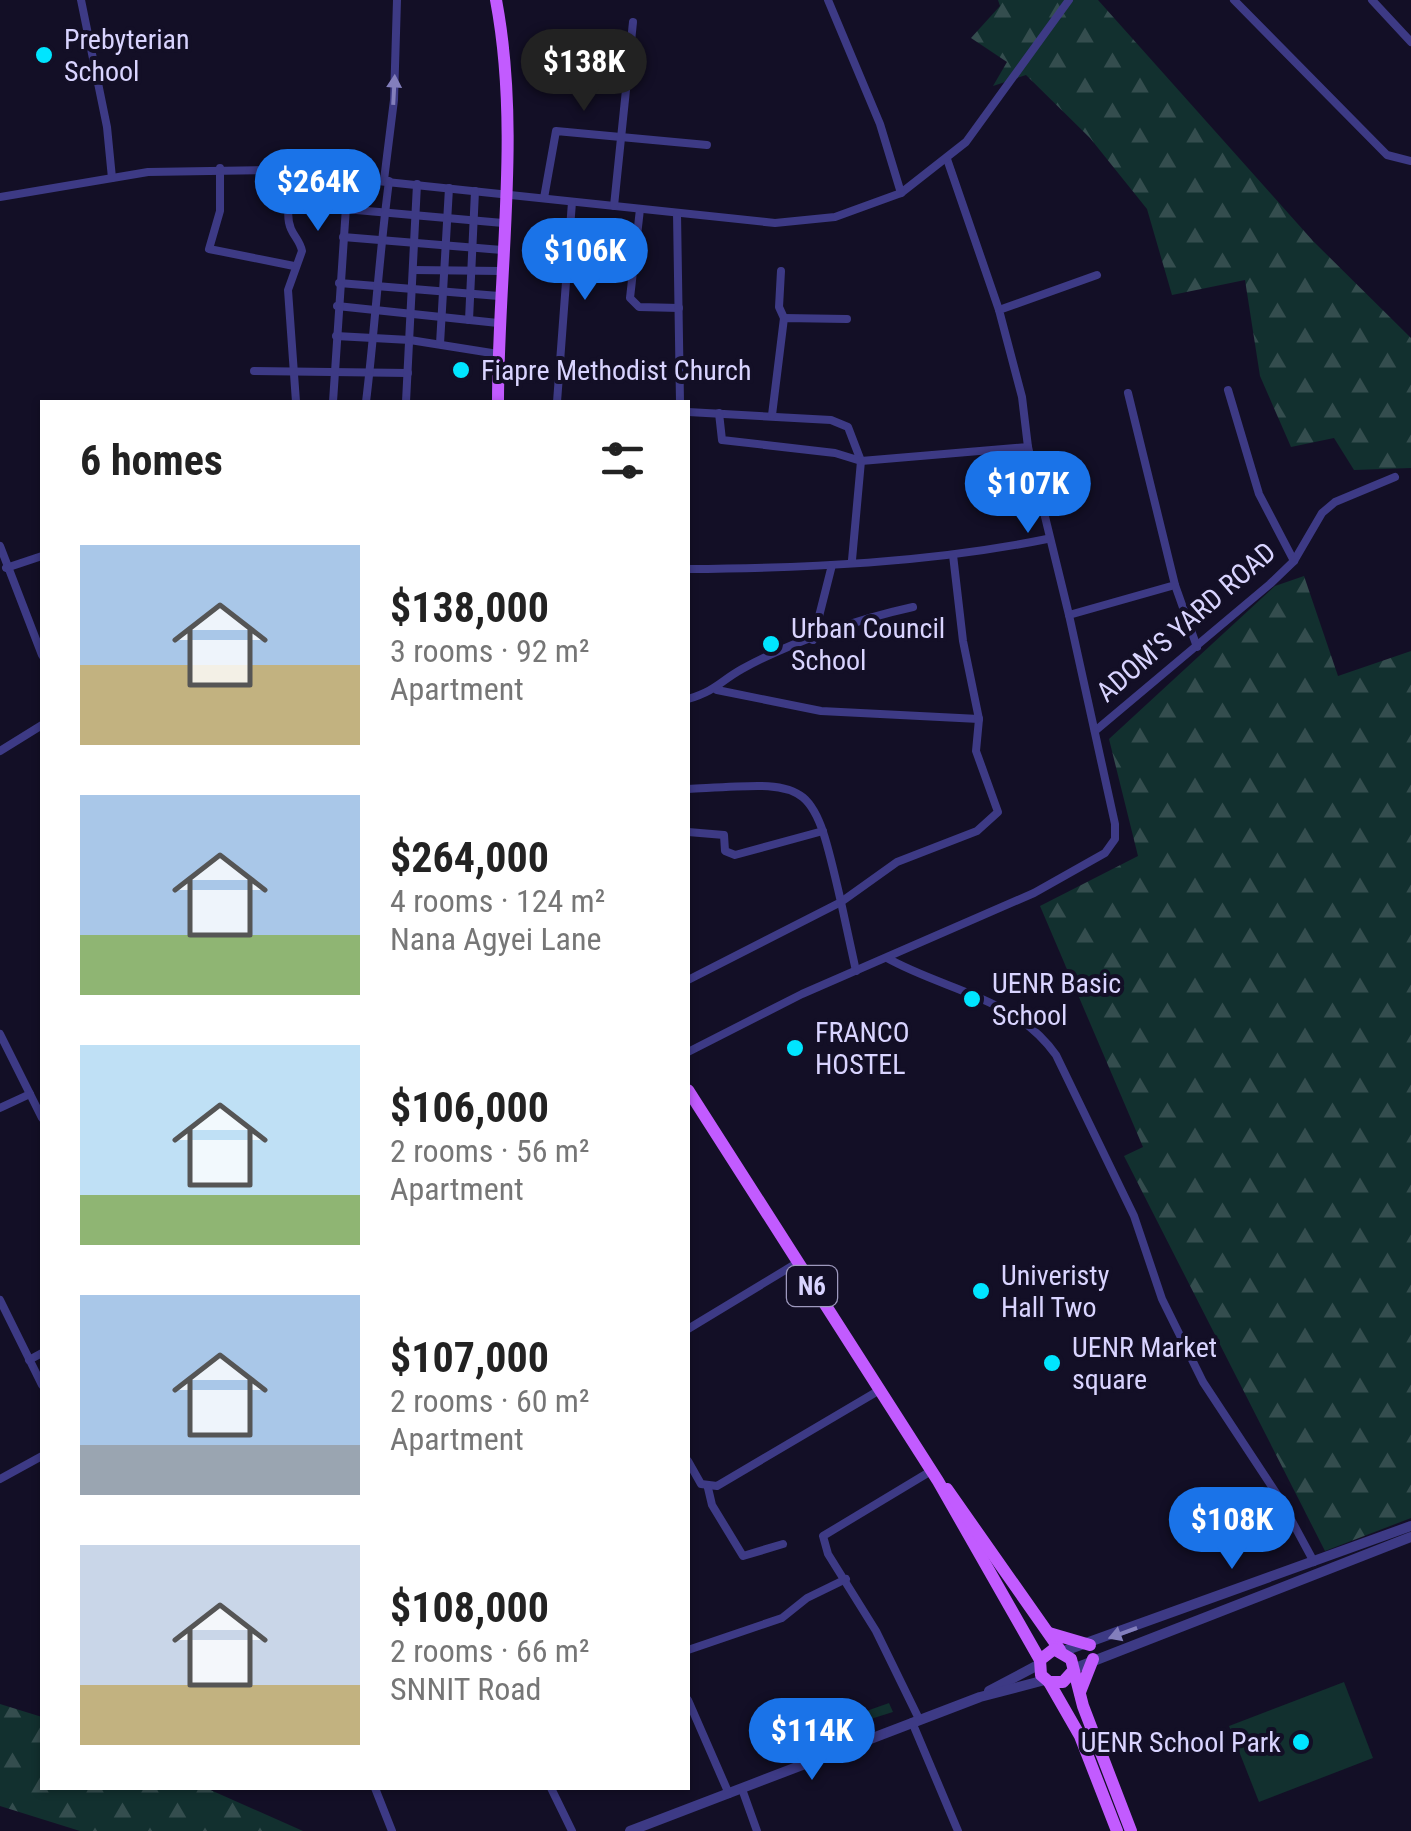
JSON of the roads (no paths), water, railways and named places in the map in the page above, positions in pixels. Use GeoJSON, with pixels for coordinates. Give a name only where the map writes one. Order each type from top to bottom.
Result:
{"type":"FeatureCollection","features":[{"type":"Feature","properties":{"kind":"main road"},"geometry":{"type":"LineString","coordinates":[[496,0],[508,62],[498,400]]}},
{"type":"Feature","properties":{"kind":"main road","name":"N6"},"geometry":{"type":"LineString","coordinates":[[690,1093],[935,1476],[1080,1736],[1117,1831]]}},
{"type":"Feature","properties":{"kind":"main road","name":"N6"},"geometry":{"type":"LineString","coordinates":[[935,1476],[952,1494],[1062,1650],[1131,1831]]}},
{"type":"Feature","properties":{"kind":"main road"},"geometry":{"type":"LineString","coordinates":[[1046,1632],[1092,1652],[1079,1695]]}},
{"type":"Feature","properties":{"kind":"main road"},"geometry":{"type":"LineString","coordinates":[[1039,1663],[1048,1651],[1062,1650]]}},
{"type":"Feature","properties":{"kind":"main road"},"geometry":{"type":"LineString","coordinates":[[1046,1681],[1062,1682],[1073,1671]]}},
{"type":"Feature","properties":{"kind":"street"},"geometry":{"type":"LineString","coordinates":[[81,0],[107,127],[112,178]]}},
{"type":"Feature","properties":{"kind":"street"},"geometry":{"type":"LineString","coordinates":[[366,400],[394,100],[397,0]]}},
{"type":"Feature","properties":{"kind":"street"},"geometry":{"type":"LineString","coordinates":[[828,0],[880,124],[901,193]]}},
{"type":"Feature","properties":{"kind":"street"},"geometry":{"type":"LineString","coordinates":[[0,198],[112,178],[220,168],[348,176],[774,224],[835,217],[901,193],[966,142],[1069,0]]}},
{"type":"Feature","properties":{"kind":"street"},"geometry":{"type":"LineString","coordinates":[[1234,0],[1388,155],[1411,160]]}},
{"type":"Feature","properties":{"kind":"street"},"geometry":{"type":"LineString","coordinates":[[1372,0],[1411,42]]}},
{"type":"Feature","properties":{"kind":"street"},"geometry":{"type":"LineString","coordinates":[[614,206],[633,22]]}},
{"type":"Feature","properties":{"kind":"street"},"geometry":{"type":"LineString","coordinates":[[544,198],[553,132],[707,144]]}},
{"type":"Feature","properties":{"kind":"street"},"geometry":{"type":"LineString","coordinates":[[690,1051],[856,971],[1034,893],[1105,853],[1114,839],[1115,824],[1095,731],[1028,447],[1022,396],[998,310],[947,159]]}},
{"type":"Feature","properties":{"kind":"street"},"geometry":{"type":"LineString","coordinates":[[220,168],[220,211],[209,250],[294,266]]}},
{"type":"Feature","properties":{"kind":"street"},"geometry":{"type":"LineString","coordinates":[[295,172],[294,194],[288,204],[291,230],[302,251],[288,290],[296,400]]}},
{"type":"Feature","properties":{"kind":"street"},"geometry":{"type":"LineString","coordinates":[[333,400],[348,176]]}},
{"type":"Feature","properties":{"kind":"street"},"geometry":{"type":"LineString","coordinates":[[406,400],[417,184]]}},
{"type":"Feature","properties":{"kind":"street"},"geometry":{"type":"LineString","coordinates":[[440,344],[449,188]]}},
{"type":"Feature","properties":{"kind":"street"},"geometry":{"type":"LineString","coordinates":[[469,320],[475,191]]}},
{"type":"Feature","properties":{"kind":"street"},"geometry":{"type":"LineString","coordinates":[[557,400],[572,202]]}},
{"type":"Feature","properties":{"kind":"street"},"geometry":{"type":"LineString","coordinates":[[345,209],[503,223]]}},
{"type":"Feature","properties":{"kind":"street"},"geometry":{"type":"LineString","coordinates":[[640,209],[630,298],[640,307],[679,308]]}},
{"type":"Feature","properties":{"kind":"street"},"geometry":{"type":"LineString","coordinates":[[677,213],[680,400]]}},
{"type":"Feature","properties":{"kind":"street"},"geometry":{"type":"LineString","coordinates":[[343,238],[502,250]]}},
{"type":"Feature","properties":{"kind":"street"},"geometry":{"type":"LineString","coordinates":[[414,270],[501,271]]}},
{"type":"Feature","properties":{"kind":"street"},"geometry":{"type":"LineString","coordinates":[[772,416],[784,318],[779,307],[780,271]]}},
{"type":"Feature","properties":{"kind":"street"},"geometry":{"type":"LineString","coordinates":[[998,310],[1097,275]]}},
{"type":"Feature","properties":{"kind":"street"},"geometry":{"type":"LineString","coordinates":[[339,283],[412,292],[499,296]]}},
{"type":"Feature","properties":{"kind":"street"},"geometry":{"type":"LineString","coordinates":[[337,306],[498,324]]}},
{"type":"Feature","properties":{"kind":"street"},"geometry":{"type":"LineString","coordinates":[[784,318],[848,319]]}},
{"type":"Feature","properties":{"kind":"street"},"geometry":{"type":"LineString","coordinates":[[336,336],[410,340],[440,344],[446,349],[498,354]]}},
{"type":"Feature","properties":{"kind":"street"},"geometry":{"type":"LineString","coordinates":[[254,370],[408,373]]}},
{"type":"Feature","properties":{"kind":"street"},"geometry":{"type":"LineString","coordinates":[[1228,390],[1259,494],[1294,561]]}},
{"type":"Feature","properties":{"kind":"street"},"geometry":{"type":"LineString","coordinates":[[1128,393],[1175,585],[1197,647]]}},
{"type":"Feature","properties":{"kind":"street"},"geometry":{"type":"LineString","coordinates":[[690,412],[831,420],[848,426],[861,461],[852,560]]}},
{"type":"Feature","properties":{"kind":"street"},"geometry":{"type":"LineString","coordinates":[[720,413],[722,440],[836,453],[861,461],[1028,447]]}},
{"type":"Feature","properties":{"kind":"street","name":"ADOM'S YARD ROAD"},"geometry":{"type":"LineString","coordinates":[[1095,731],[1294,561],[1322,513],[1334,502],[1395,477]]}},
{"type":"Feature","properties":{"kind":"street"},"geometry":{"type":"LineString","coordinates":[[690,569],[832,565],[852,560],[953,555],[1048,539]]}},
{"type":"Feature","properties":{"kind":"street"},"geometry":{"type":"LineString","coordinates":[[0,546],[40,650]]}},
{"type":"Feature","properties":{"kind":"street"},"geometry":{"type":"LineString","coordinates":[[690,979],[841,902],[897,862],[978,832],[998,812],[976,751],[979,719],[953,555]]}},
{"type":"Feature","properties":{"kind":"street"},"geometry":{"type":"LineString","coordinates":[[6,568],[40,557]]}},
{"type":"Feature","properties":{"kind":"street"},"geometry":{"type":"LineString","coordinates":[[813,640],[832,565]]}},
{"type":"Feature","properties":{"kind":"street"},"geometry":{"type":"LineString","coordinates":[[1069,614],[1175,585]]}},
{"type":"Feature","properties":{"kind":"street"},"geometry":{"type":"LineString","coordinates":[[690,699],[717,690],[740,670],[858,619],[912,607]]}},
{"type":"Feature","properties":{"kind":"street"},"geometry":{"type":"LineString","coordinates":[[717,690],[821,711],[979,719]]}},
{"type":"Feature","properties":{"kind":"street"},"geometry":{"type":"LineString","coordinates":[[0,751],[40,725]]}},
{"type":"Feature","properties":{"kind":"street"},"geometry":{"type":"LineString","coordinates":[[690,789],[792,786],[806,798],[823,830],[856,971]]}},
{"type":"Feature","properties":{"kind":"street"},"geometry":{"type":"LineString","coordinates":[[690,832],[724,834],[725,850],[734,855],[823,830]]}},
{"type":"Feature","properties":{"kind":"street"},"geometry":{"type":"LineString","coordinates":[[888,958],[925,979],[992,1001],[1040,1033],[1056,1055],[1134,1216],[1162,1299],[1203,1382],[1271,1485],[1314,1562]]}},
{"type":"Feature","properties":{"kind":"street"},"geometry":{"type":"LineString","coordinates":[[0,1034],[40,1114]]}},
{"type":"Feature","properties":{"kind":"street"},"geometry":{"type":"LineString","coordinates":[[0,1108],[30,1094]]}},
{"type":"Feature","properties":{"kind":"street"},"geometry":{"type":"LineString","coordinates":[[690,1328],[797,1263]]}},
{"type":"Feature","properties":{"kind":"street"},"geometry":{"type":"LineString","coordinates":[[0,1300],[40,1381]]}},
{"type":"Feature","properties":{"kind":"street"},"geometry":{"type":"LineString","coordinates":[[0,1326],[10,1321]]}},
{"type":"Feature","properties":{"kind":"street"},"geometry":{"type":"LineString","coordinates":[[28,1360],[40,1354]]}},
{"type":"Feature","properties":{"kind":"street"},"geometry":{"type":"LineString","coordinates":[[708,1488],[878,1391]]}},
{"type":"Feature","properties":{"kind":"street"},"geometry":{"type":"LineString","coordinates":[[0,1477],[40,1456]]}},
{"type":"Feature","properties":{"kind":"street"},"geometry":{"type":"LineString","coordinates":[[690,1464],[708,1488],[712,1505],[743,1556],[783,1544]]}},
{"type":"Feature","properties":{"kind":"street"},"geometry":{"type":"LineString","coordinates":[[935,1476],[823,1536],[828,1554],[846,1579],[915,1721],[958,1831]]}},
{"type":"Feature","properties":{"kind":"street"},"geometry":{"type":"LineString","coordinates":[[1073,1671],[1092,1652],[1411,1526]]}},
{"type":"Feature","properties":{"kind":"street"},"geometry":{"type":"LineString","coordinates":[[1062,1650],[1092,1652],[1411,1537]]}},
{"type":"Feature","properties":{"kind":"street"},"geometry":{"type":"LineString","coordinates":[[690,1649],[782,1618],[806,1598],[846,1579]]}},
{"type":"Feature","properties":{"kind":"street"},"geometry":{"type":"LineString","coordinates":[[980,1697],[1039,1663]]}},
{"type":"Feature","properties":{"kind":"street"},"geometry":{"type":"LineString","coordinates":[[630,1831],[980,1697],[1046,1681]]}},
{"type":"Feature","properties":{"kind":"street"},"geometry":{"type":"LineString","coordinates":[[690,1705],[729,1794]]}},
{"type":"Feature","properties":{"kind":"street"},"geometry":{"type":"LineString","coordinates":[[742,1789],[757,1831]]}},
{"type":"Feature","properties":{"kind":"street"},"geometry":{"type":"LineString","coordinates":[[376,1790],[392,1831]]}},
{"type":"Feature","properties":{"kind":"street"},"geometry":{"type":"LineString","coordinates":[[552,1790],[572,1831]]}},
{"type":"Feature","properties":{"kind":"place","name":"Prebyterian School"},"geometry":{"type":"Point","coordinates":[44,55]}},
{"type":"Feature","properties":{"kind":"place","name":"Fiapre Methodist Church"},"geometry":{"type":"Point","coordinates":[461,370]}},
{"type":"Feature","properties":{"kind":"place","name":"Urban Council School"},"geometry":{"type":"Point","coordinates":[771,644]}},
{"type":"Feature","properties":{"kind":"place","name":"UENR Basic School"},"geometry":{"type":"Point","coordinates":[972,999]}},
{"type":"Feature","properties":{"kind":"place","name":"FRANCO HOSTEL"},"geometry":{"type":"Point","coordinates":[795,1048]}},
{"type":"Feature","properties":{"kind":"place","name":"Univeristy Hall Two"},"geometry":{"type":"Point","coordinates":[981,1291]}},
{"type":"Feature","properties":{"kind":"place","name":"UENR Market square"},"geometry":{"type":"Point","coordinates":[1052,1363]}},
{"type":"Feature","properties":{"kind":"place","name":"UENR School Park"},"geometry":{"type":"Point","coordinates":[1301,1742]}}]}
